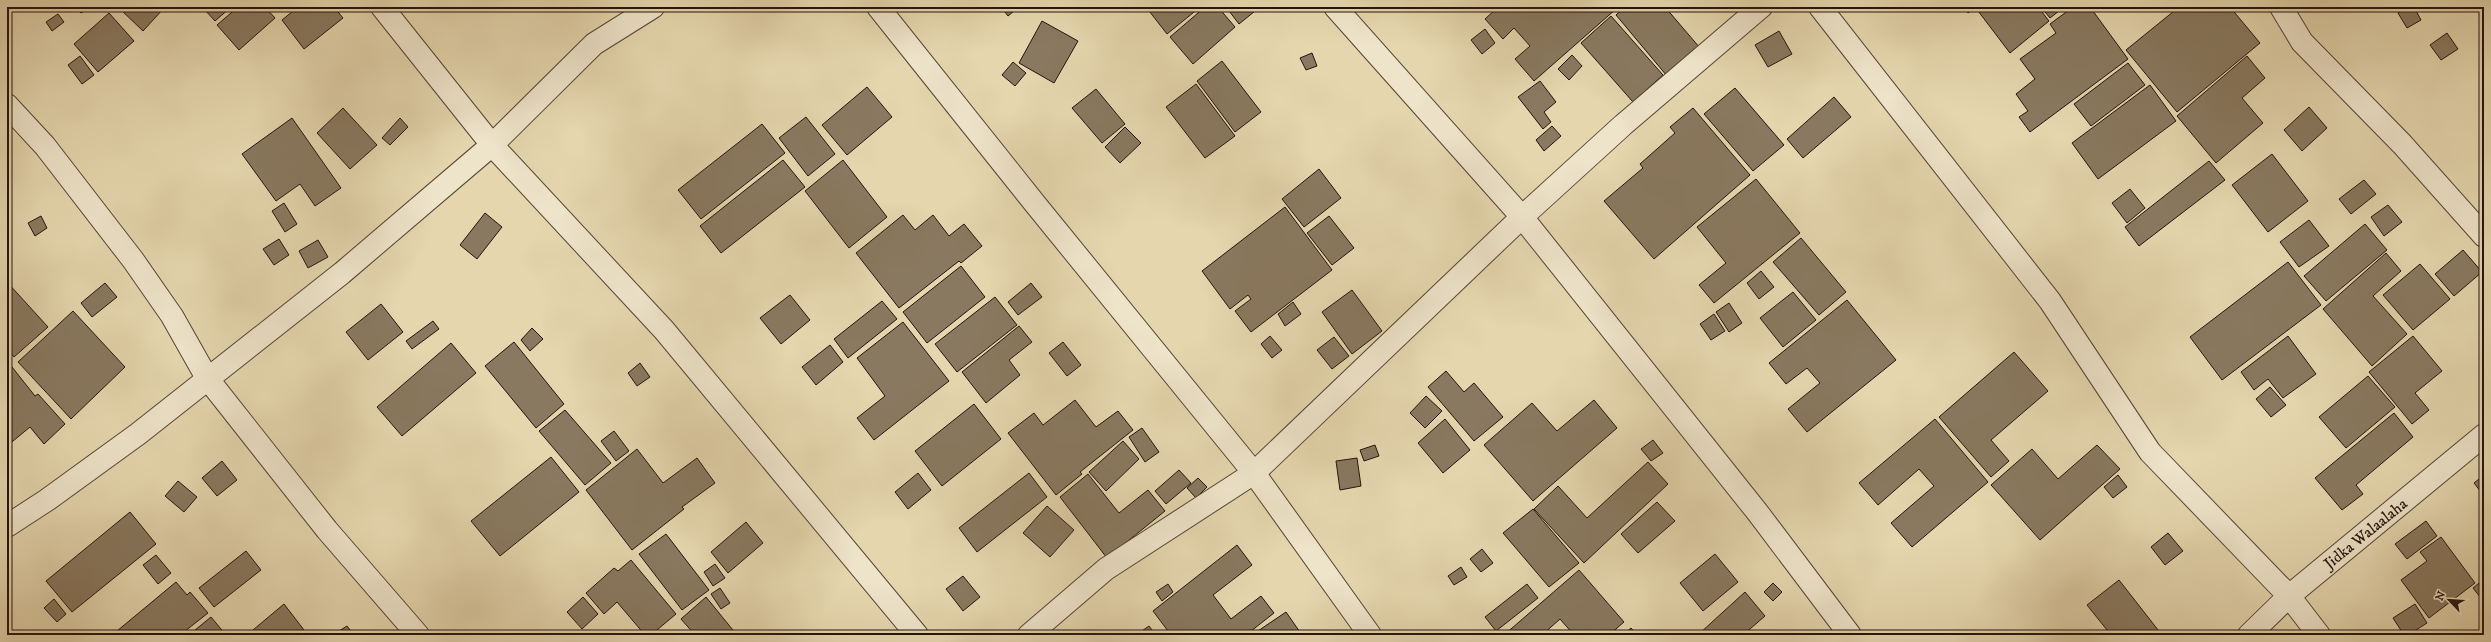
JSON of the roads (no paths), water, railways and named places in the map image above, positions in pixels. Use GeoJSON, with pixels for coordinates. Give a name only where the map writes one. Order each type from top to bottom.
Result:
{"type":"FeatureCollection","features":[{"type":"Feature","properties":{"kind":"street"},"geometry":{"type":"LineString","coordinates":[[382,7],[492,145],[664,330],[917,635]]}},
{"type":"Feature","properties":{"kind":"street"},"geometry":{"type":"LineString","coordinates":[[7,526],[53,496],[342,274],[492,145],[594,44],[653,7]]}},
{"type":"Feature","properties":{"kind":"street"},"geometry":{"type":"LineString","coordinates":[[878,7],[1036,205],[1254,473],[1370,635]]}},
{"type":"Feature","properties":{"kind":"street"},"geometry":{"type":"LineString","coordinates":[[1334,7],[1389,65],[1522,218],[1758,513],[1850,635]]}},
{"type":"Feature","properties":{"kind":"street"},"geometry":{"type":"LineString","coordinates":[[1029,635],[1106,569],[1254,473],[1522,218],[1623,125],[1761,7]]}},
{"type":"Feature","properties":{"kind":"street"},"geometry":{"type":"LineString","coordinates":[[1820,7],[2050,302],[2150,452],[2289,596],[2319,635]]}},
{"type":"Feature","properties":{"kind":"street"},"geometry":{"type":"LineString","coordinates":[[2281,7],[2302,42],[2402,144],[2484,236]]}},
{"type":"Feature","properties":{"kind":"street"},"geometry":{"type":"LineString","coordinates":[[7,104],[50,152],[129,254],[172,316],[207,378],[327,530],[418,635]]}},
{"type":"Feature","properties":{"kind":"street","name":"Jidka Walaalaha"},"geometry":{"type":"LineString","coordinates":[[2250,635],[2289,596],[2484,435]]}}]}
